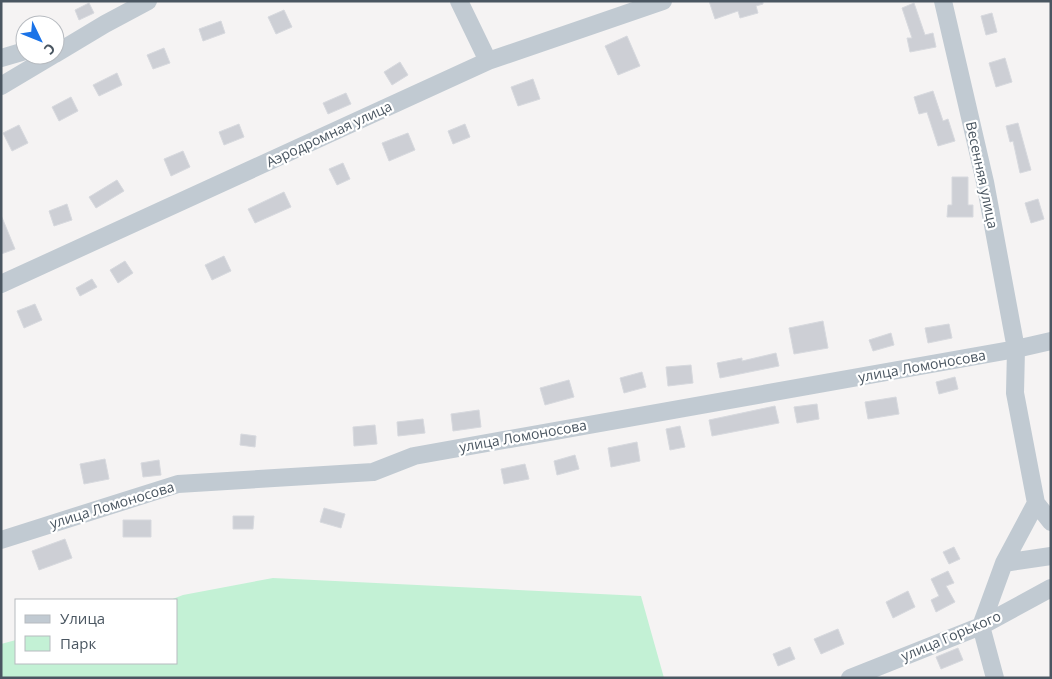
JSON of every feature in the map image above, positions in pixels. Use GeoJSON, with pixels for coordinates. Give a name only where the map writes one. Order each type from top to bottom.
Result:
{"type":"FeatureCollection","features":[{"type":"Feature","properties":{"kind":"street"},"geometry":{"type":"LineString","coordinates":[[65,48],[148,1]]}},
{"type":"Feature","properties":{"kind":"street"},"geometry":{"type":"LineString","coordinates":[[459,1],[488,61]]}},
{"type":"Feature","properties":{"kind":"street","name":"Аэродромная улица"},"geometry":{"type":"LineString","coordinates":[[1,284],[488,61],[663,1]]}},
{"type":"Feature","properties":{"kind":"street","name":"Весенняя улица"},"geometry":{"type":"LineString","coordinates":[[943,1],[985,182],[1016,349],[1015,393],[1036,503]]}},
{"type":"Feature","properties":{"kind":"street"},"geometry":{"type":"LineString","coordinates":[[65,39],[93,31]]}},
{"type":"Feature","properties":{"kind":"street"},"geometry":{"type":"LineString","coordinates":[[1,58],[15,54]]}},
{"type":"Feature","properties":{"kind":"street"},"geometry":{"type":"LineString","coordinates":[[1,86],[36,65]]}},
{"type":"Feature","properties":{"kind":"street","name":"улица Ломоносова"},"geometry":{"type":"LineString","coordinates":[[1,540],[178,484],[374,472],[414,456],[1016,349],[1051,340]]}},
{"type":"Feature","properties":{"kind":"street"},"geometry":{"type":"LineString","coordinates":[[995,678],[981,626],[1004,563],[1036,503],[1051,522]]}},
{"type":"Feature","properties":{"kind":"street"},"geometry":{"type":"LineString","coordinates":[[1004,563],[1051,556]]}},
{"type":"Feature","properties":{"kind":"street","name":"улица Горького"},"geometry":{"type":"LineString","coordinates":[[850,678],[981,626],[1051,588]]}},
{"type":"Feature","properties":{"kind":"green space"},"geometry":{"type":"Polygon","coordinates":[[[273,578],[641,596],[664,678],[1,678],[1,644],[15,640],[15,664],[178,664],[178,599],[173,599],[183,595],[273,578]]]}},
{"type":"Feature","properties":{"kind":"building"},"geometry":{"type":"Polygon","coordinates":[[[709,1],[763,1],[763,4],[756,6],[758,13],[740,18],[738,11],[715,19],[709,1]]]}},
{"type":"Feature","properties":{"kind":"building"},"geometry":{"type":"Polygon","coordinates":[[[89,3],[94,13],[79,20],[75,10],[89,3]]]}},
{"type":"Feature","properties":{"kind":"building"},"geometry":{"type":"Polygon","coordinates":[[[914,3],[925,35],[933,33],[936,47],[910,52],[907,38],[912,38],[902,8],[914,3]]]}},
{"type":"Feature","properties":{"kind":"building"},"geometry":{"type":"Polygon","coordinates":[[[284,10],[292,27],[276,34],[268,17],[284,10]]]}},
{"type":"Feature","properties":{"kind":"building"},"geometry":{"type":"Polygon","coordinates":[[[992,13],[997,32],[986,35],[981,16],[992,13]]]}},
{"type":"Feature","properties":{"kind":"building"},"geometry":{"type":"Polygon","coordinates":[[[221,21],[225,33],[203,41],[199,29],[221,21]]]}},
{"type":"Feature","properties":{"kind":"building"},"geometry":{"type":"Polygon","coordinates":[[[627,36],[640,66],[618,75],[605,46],[627,36]]]}},
{"type":"Feature","properties":{"kind":"building"},"geometry":{"type":"Polygon","coordinates":[[[164,48],[170,63],[153,69],[147,55],[164,48]]]}},
{"type":"Feature","properties":{"kind":"building"},"geometry":{"type":"Polygon","coordinates":[[[1005,58],[1012,82],[996,87],[989,63],[1005,58]]]}},
{"type":"Feature","properties":{"kind":"building"},"geometry":{"type":"Polygon","coordinates":[[[400,62],[408,75],[392,85],[384,72],[400,62]]]}},
{"type":"Feature","properties":{"kind":"building"},"geometry":{"type":"Polygon","coordinates":[[[117,73],[122,85],[99,96],[93,85],[117,73]]]}},
{"type":"Feature","properties":{"kind":"building"},"geometry":{"type":"Polygon","coordinates":[[[533,79],[540,99],[518,106],[511,87],[533,79]]]}},
{"type":"Feature","properties":{"kind":"building"},"geometry":{"type":"Polygon","coordinates":[[[933,91],[943,121],[948,119],[955,141],[938,146],[927,112],[919,114],[914,97],[933,91]]]}},
{"type":"Feature","properties":{"kind":"building"},"geometry":{"type":"Polygon","coordinates":[[[346,93],[351,104],[328,114],[323,103],[346,93]]]}},
{"type":"Feature","properties":{"kind":"building"},"geometry":{"type":"Polygon","coordinates":[[[71,97],[78,111],[59,121],[52,107],[71,97]]]}},
{"type":"Feature","properties":{"kind":"building"},"geometry":{"type":"Polygon","coordinates":[[[1018,123],[1031,170],[1020,173],[1013,141],[1010,142],[1006,126],[1018,123]]]}},
{"type":"Feature","properties":{"kind":"building"},"geometry":{"type":"Polygon","coordinates":[[[239,124],[244,137],[224,145],[219,132],[239,124]]]}},
{"type":"Feature","properties":{"kind":"building"},"geometry":{"type":"Polygon","coordinates":[[[465,124],[470,137],[453,144],[448,131],[465,124]]]}},
{"type":"Feature","properties":{"kind":"building"},"geometry":{"type":"Polygon","coordinates":[[[19,125],[28,143],[12,151],[3,133],[19,125]]]}},
{"type":"Feature","properties":{"kind":"building"},"geometry":{"type":"Polygon","coordinates":[[[408,133],[415,150],[389,161],[382,143],[408,133]]]}},
{"type":"Feature","properties":{"kind":"building"},"geometry":{"type":"Polygon","coordinates":[[[183,151],[190,167],[171,176],[164,159],[183,151]]]}},
{"type":"Feature","properties":{"kind":"building"},"geometry":{"type":"Polygon","coordinates":[[[343,163],[350,179],[337,185],[329,169],[343,163]]]}},
{"type":"Feature","properties":{"kind":"building"},"geometry":{"type":"Polygon","coordinates":[[[952,177],[968,177],[968,205],[973,205],[973,217],[947,217],[948,205],[952,205],[952,177]]]}},
{"type":"Feature","properties":{"kind":"building"},"geometry":{"type":"Polygon","coordinates":[[[117,180],[124,191],[96,208],[89,197],[117,180]]]}},
{"type":"Feature","properties":{"kind":"building"},"geometry":{"type":"Polygon","coordinates":[[[284,192],[291,207],[255,223],[248,209],[284,192]]]}},
{"type":"Feature","properties":{"kind":"building"},"geometry":{"type":"Polygon","coordinates":[[[1038,199],[1044,219],[1031,223],[1025,203],[1038,199]]]}},
{"type":"Feature","properties":{"kind":"building"},"geometry":{"type":"Polygon","coordinates":[[[67,204],[72,220],[54,226],[49,211],[67,204]]]}},
{"type":"Feature","properties":{"kind":"building"},"geometry":{"type":"Polygon","coordinates":[[[1,215],[15,249],[1,254],[1,215]]]}},
{"type":"Feature","properties":{"kind":"building"},"geometry":{"type":"Polygon","coordinates":[[[224,256],[231,271],[212,280],[205,265],[224,256]]]}},
{"type":"Feature","properties":{"kind":"building"},"geometry":{"type":"Polygon","coordinates":[[[125,261],[133,273],[118,283],[110,270],[125,261]]]}},
{"type":"Feature","properties":{"kind":"building"},"geometry":{"type":"Polygon","coordinates":[[[92,279],[97,287],[80,296],[76,288],[92,279]]]}},
{"type":"Feature","properties":{"kind":"building"},"geometry":{"type":"Polygon","coordinates":[[[35,304],[42,320],[24,328],[17,311],[35,304]]]}},
{"type":"Feature","properties":{"kind":"building"},"geometry":{"type":"Polygon","coordinates":[[[823,321],[828,348],[794,354],[789,328],[823,321]]]}},
{"type":"Feature","properties":{"kind":"building"},"geometry":{"type":"Polygon","coordinates":[[[949,324],[952,338],[928,343],[925,328],[949,324]]]}},
{"type":"Feature","properties":{"kind":"building"},"geometry":{"type":"Polygon","coordinates":[[[891,333],[894,345],[873,351],[869,340],[891,333]]]}},
{"type":"Feature","properties":{"kind":"building"},"geometry":{"type":"Polygon","coordinates":[[[776,353],[779,366],[720,378],[717,363],[742,358],[742,361],[776,353]]]}},
{"type":"Feature","properties":{"kind":"building"},"geometry":{"type":"Polygon","coordinates":[[[691,365],[693,383],[668,386],[666,367],[691,365]]]}},
{"type":"Feature","properties":{"kind":"building"},"geometry":{"type":"Polygon","coordinates":[[[642,372],[646,387],[624,393],[620,378],[642,372]]]}},
{"type":"Feature","properties":{"kind":"building"},"geometry":{"type":"Polygon","coordinates":[[[955,377],[958,389],[939,394],[936,382],[955,377]]]}},
{"type":"Feature","properties":{"kind":"building"},"geometry":{"type":"Polygon","coordinates":[[[569,380],[574,397],[545,405],[540,388],[569,380]]]}},
{"type":"Feature","properties":{"kind":"building"},"geometry":{"type":"Polygon","coordinates":[[[896,397],[899,414],[868,419],[865,402],[896,397]]]}},
{"type":"Feature","properties":{"kind":"building"},"geometry":{"type":"Polygon","coordinates":[[[817,404],[819,419],[797,423],[794,407],[817,404]]]}},
{"type":"Feature","properties":{"kind":"building"},"geometry":{"type":"Polygon","coordinates":[[[775,406],[779,423],[712,436],[709,420],[775,406]]]}},
{"type":"Feature","properties":{"kind":"building"},"geometry":{"type":"Polygon","coordinates":[[[479,410],[481,427],[453,431],[451,414],[479,410]]]}},
{"type":"Feature","properties":{"kind":"building"},"geometry":{"type":"Polygon","coordinates":[[[423,419],[425,433],[398,436],[397,422],[423,419]]]}},
{"type":"Feature","properties":{"kind":"building"},"geometry":{"type":"Polygon","coordinates":[[[375,425],[377,444],[354,446],[353,427],[375,425]]]}},
{"type":"Feature","properties":{"kind":"building"},"geometry":{"type":"Polygon","coordinates":[[[680,426],[685,447],[670,450],[666,429],[680,426]]]}},
{"type":"Feature","properties":{"kind":"building"},"geometry":{"type":"Polygon","coordinates":[[[241,434],[256,436],[255,447],[240,445],[241,434]]]}},
{"type":"Feature","properties":{"kind":"building"},"geometry":{"type":"Polygon","coordinates":[[[637,442],[640,461],[611,467],[608,448],[637,442]]]}},
{"type":"Feature","properties":{"kind":"building"},"geometry":{"type":"Polygon","coordinates":[[[575,455],[579,469],[557,475],[554,461],[575,455]]]}},
{"type":"Feature","properties":{"kind":"building"},"geometry":{"type":"Polygon","coordinates":[[[105,459],[109,479],[84,484],[80,464],[105,459]]]}},
{"type":"Feature","properties":{"kind":"building"},"geometry":{"type":"Polygon","coordinates":[[[159,460],[161,475],[143,477],[141,463],[159,460]]]}},
{"type":"Feature","properties":{"kind":"building"},"geometry":{"type":"Polygon","coordinates":[[[525,464],[529,479],[504,484],[501,469],[525,464]]]}},
{"type":"Feature","properties":{"kind":"building"},"geometry":{"type":"Polygon","coordinates":[[[324,508],[345,514],[341,528],[320,522],[324,508]]]}},
{"type":"Feature","properties":{"kind":"building"},"geometry":{"type":"Polygon","coordinates":[[[233,516],[254,516],[253,529],[233,529],[233,516]]]}},
{"type":"Feature","properties":{"kind":"building"},"geometry":{"type":"Polygon","coordinates":[[[123,520],[151,520],[151,537],[123,537],[123,520]]]}},
{"type":"Feature","properties":{"kind":"building"},"geometry":{"type":"Polygon","coordinates":[[[65,539],[72,558],[39,570],[32,551],[65,539]]]}},
{"type":"Feature","properties":{"kind":"building"},"geometry":{"type":"Polygon","coordinates":[[[954,547],[960,559],[949,564],[943,552],[954,547]]]}},
{"type":"Feature","properties":{"kind":"building"},"geometry":{"type":"Polygon","coordinates":[[[948,571],[954,583],[946,586],[955,602],[936,612],[931,600],[939,596],[931,579],[948,571]]]}},
{"type":"Feature","properties":{"kind":"building"},"geometry":{"type":"Polygon","coordinates":[[[908,591],[915,607],[893,618],[886,602],[908,591]]]}},
{"type":"Feature","properties":{"kind":"building"},"geometry":{"type":"Polygon","coordinates":[[[838,629],[844,644],[821,654],[814,639],[838,629]]]}},
{"type":"Feature","properties":{"kind":"building"},"geometry":{"type":"Polygon","coordinates":[[[790,647],[795,659],[778,666],[773,654],[790,647]]]}},
{"type":"Feature","properties":{"kind":"building"},"geometry":{"type":"Polygon","coordinates":[[[958,648],[963,660],[941,669],[936,657],[958,648]]]}}]}
